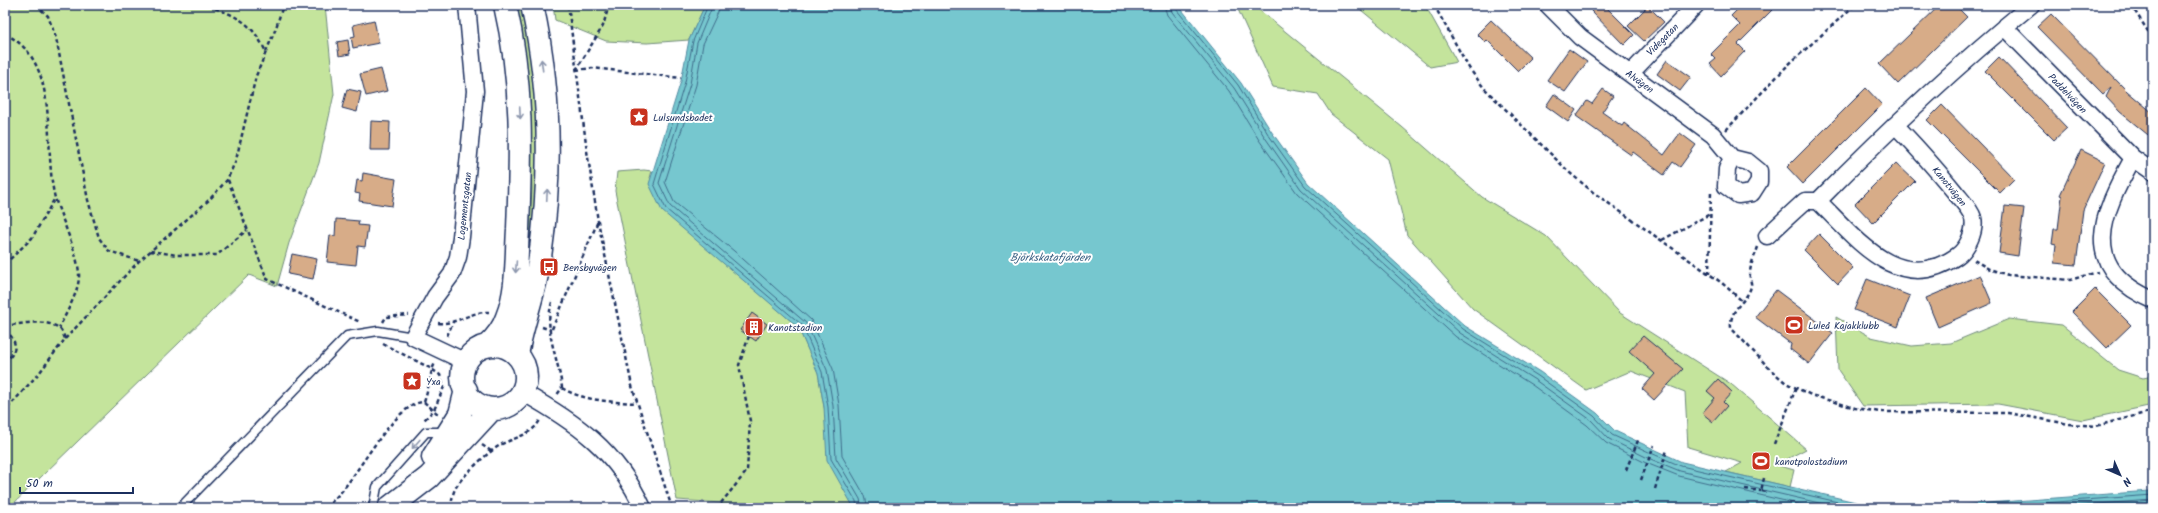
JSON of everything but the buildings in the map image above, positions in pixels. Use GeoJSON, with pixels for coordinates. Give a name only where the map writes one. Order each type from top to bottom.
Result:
{"type":"FeatureCollection","features":[{"type":"Feature","properties":{"kind":"main road"},"geometry":{"type":"LineString","coordinates":[[487,346],[503,347],[517,355],[523,362],[526,374],[522,392],[508,406],[492,409],[476,403],[466,390],[463,376],[466,362],[473,354],[487,346],[497,336],[507,317],[514,289],[521,129],[518,85],[505,5]]}},
{"type":"Feature","properties":{"kind":"main road"},"geometry":{"type":"LineString","coordinates":[[517,355],[539,265],[546,214],[548,173],[548,130],[543,66],[532,5]]}},
{"type":"Feature","properties":{"kind":"main road"},"geometry":{"type":"LineString","coordinates":[[395,503],[441,447],[460,414],[466,390]]}},
{"type":"Feature","properties":{"kind":"main road"},"geometry":{"type":"LineString","coordinates":[[395,503],[429,477],[492,409]]}},
{"type":"Feature","properties":{"kind":"street","name":"Logementsgatan"},"geometry":{"type":"LineString","coordinates":[[413,337],[422,319],[452,274],[458,257],[475,92],[467,5]]}},
{"type":"Feature","properties":{"kind":"street","name":"Alvägen"},"geometry":{"type":"LineString","coordinates":[[1548,5],[1580,37],[1713,135],[1732,158]]}},
{"type":"Feature","properties":{"kind":"street","name":"Videgatan"},"geometry":{"type":"LineString","coordinates":[[1630,74],[1696,5]]}},
{"type":"Feature","properties":{"kind":"street"},"geometry":{"type":"LineString","coordinates":[[1818,201],[1941,81],[2031,5]]}},
{"type":"Feature","properties":{"kind":"street","name":"Paddelvägen"},"geometry":{"type":"LineString","coordinates":[[2004,27],[2134,158],[2153,172]]}},
{"type":"Feature","properties":{"kind":"street","name":"Kanotvägen"},"geometry":{"type":"LineString","coordinates":[[1895,125],[1931,163],[1973,218],[1973,231],[1962,253]]}},
{"type":"Feature","properties":{"kind":"street"},"geometry":{"type":"LineString","coordinates":[[2134,158],[2109,205],[2102,233],[2103,245],[2110,266],[2124,284],[2136,292],[2153,300]]}},
{"type":"Feature","properties":{"kind":"street"},"geometry":{"type":"LineString","coordinates":[[1767,236],[1805,201],[1818,201],[1880,260],[1898,267],[1919,270],[1936,267],[1962,253]]}},
{"type":"Feature","properties":{"kind":"street"},"geometry":{"type":"LineString","coordinates":[[413,337],[466,362]]}},
{"type":"Feature","properties":{"kind":"street"},"geometry":{"type":"LineString","coordinates":[[522,392],[570,420],[596,440],[617,465],[643,508]]}},
{"type":"Feature","properties":{"kind":"lane"},"geometry":{"type":"LineString","coordinates":[[180,508],[347,336],[378,331],[413,337]]}},
{"type":"Feature","properties":{"kind":"lane"},"geometry":{"type":"LineString","coordinates":[[373,508],[377,488],[426,432],[452,429]]}},
{"type":"Feature","properties":{"kind":"path"},"geometry":{"type":"LineString","coordinates":[[36,5],[48,16],[56,38],[88,200],[99,238],[108,251],[139,262]]}},
{"type":"Feature","properties":{"kind":"path"},"geometry":{"type":"LineString","coordinates":[[207,5],[232,15],[253,30],[258,35],[266,52]]}},
{"type":"Feature","properties":{"kind":"path"},"geometry":{"type":"LineString","coordinates":[[5,411],[40,372],[65,339],[139,262],[209,200],[228,180],[236,160],[256,76],[276,28],[282,5]]}},
{"type":"Feature","properties":{"kind":"path"},"geometry":{"type":"LineString","coordinates":[[568,5],[598,221],[637,404],[672,508]]}},
{"type":"Feature","properties":{"kind":"path"},"geometry":{"type":"LineString","coordinates":[[576,70],[603,26],[609,5]]}},
{"type":"Feature","properties":{"kind":"path"},"geometry":{"type":"LineString","coordinates":[[1434,5],[1469,68],[1484,88],[1570,173],[1594,193],[1710,274],[1741,300]]}},
{"type":"Feature","properties":{"kind":"path"},"geometry":{"type":"LineString","coordinates":[[1720,142],[1725,131],[1788,65],[1856,5]]}},
{"type":"Feature","properties":{"kind":"path"},"geometry":{"type":"LineString","coordinates":[[2131,5],[2153,39]]}},
{"type":"Feature","properties":{"kind":"path"},"geometry":{"type":"LineString","coordinates":[[5,34],[19,43],[32,58],[43,81],[55,198],[79,276],[69,306],[59,328]]}},
{"type":"Feature","properties":{"kind":"path"},"geometry":{"type":"LineString","coordinates":[[576,70],[592,68],[681,78]]}},
{"type":"Feature","properties":{"kind":"path"},"geometry":{"type":"LineString","coordinates":[[228,180],[267,278],[378,331]]}},
{"type":"Feature","properties":{"kind":"path"},"geometry":{"type":"LineString","coordinates":[[1710,274],[1710,214],[1712,188]]}},
{"type":"Feature","properties":{"kind":"path"},"geometry":{"type":"LineString","coordinates":[[5,264],[32,238],[55,198]]}},
{"type":"Feature","properties":{"kind":"path"},"geometry":{"type":"LineString","coordinates":[[1662,240],[1710,214]]}},
{"type":"Feature","properties":{"kind":"path"},"geometry":{"type":"LineString","coordinates":[[552,302],[548,313],[551,330],[598,221]]}},
{"type":"Feature","properties":{"kind":"path"},"geometry":{"type":"LineString","coordinates":[[150,251],[177,255],[217,255],[247,230]]}},
{"type":"Feature","properties":{"kind":"path"},"geometry":{"type":"LineString","coordinates":[[1767,236],[1759,247],[1752,262],[1750,274],[1751,287],[1741,300],[1730,320],[1734,333],[1770,370],[1786,383],[1796,388],[1855,408],[1874,411],[2008,413],[2070,424],[2096,426],[2153,411]]}},
{"type":"Feature","properties":{"kind":"path"},"geometry":{"type":"LineString","coordinates":[[1962,253],[1989,269],[2008,275],[2074,280],[2110,266]]}},
{"type":"Feature","properties":{"kind":"path"},"geometry":{"type":"LineString","coordinates":[[434,410],[444,387],[440,375],[430,368],[375,341],[378,331],[386,317],[408,315],[442,324],[453,322],[468,314],[481,312],[507,317]]}},
{"type":"Feature","properties":{"kind":"path"},"geometry":{"type":"LineString","coordinates":[[5,326],[30,323],[48,324],[59,328],[65,339]]}},
{"type":"Feature","properties":{"kind":"path"},"geometry":{"type":"LineString","coordinates":[[5,330],[12,337],[16,345],[15,352],[5,362]]}},
{"type":"Feature","properties":{"kind":"path"},"geometry":{"type":"LineString","coordinates":[[721,503],[747,471],[750,421],[739,365],[749,336]]}},
{"type":"Feature","properties":{"kind":"path"},"geometry":{"type":"LineString","coordinates":[[562,388],[584,396],[607,401],[637,404]]}},
{"type":"Feature","properties":{"kind":"path"},"geometry":{"type":"LineString","coordinates":[[1774,444],[1796,388]]}},
{"type":"Feature","properties":{"kind":"path"},"geometry":{"type":"LineString","coordinates":[[326,508],[347,485],[385,433],[409,406],[414,403],[424,402],[452,429]]}},
{"type":"Feature","properties":{"kind":"path"},"geometry":{"type":"LineString","coordinates":[[1626,470],[1639,438]]}},
{"type":"Feature","properties":{"kind":"path"},"geometry":{"type":"LineString","coordinates":[[1641,480],[1654,445]]}},
{"type":"Feature","properties":{"kind":"path"},"geometry":{"type":"LineString","coordinates":[[1655,489],[1667,450]]}},
{"type":"Feature","properties":{"kind":"path"},"geometry":{"type":"LineString","coordinates":[[452,508],[452,498],[458,484],[491,451]]}},
{"type":"Feature","properties":{"kind":"path"},"geometry":{"type":"LineString","coordinates":[[1762,491],[1764,478]]}},
{"type":"Feature","properties":{"kind":"path"},"geometry":{"type":"LineString","coordinates":[[1745,489],[1768,492]]}},
{"type":"Feature","properties":{"kind":"green space"},"geometry":{"type":"Polygon","coordinates":[[[5,5],[325,5],[334,94],[319,163],[289,243],[277,286],[249,275],[9,508],[5,508],[5,5]]]}},
{"type":"Feature","properties":{"kind":"green space"},"geometry":{"type":"Polygon","coordinates":[[[514,5],[522,5],[535,80],[539,190],[525,294],[532,189],[530,127],[514,5]]]}},
{"type":"Feature","properties":{"kind":"green space"},"geometry":{"type":"Polygon","coordinates":[[[553,5],[705,5],[689,40],[647,43],[606,41],[555,20],[553,5]]]}},
{"type":"Feature","properties":{"kind":"green space"},"geometry":{"type":"Polygon","coordinates":[[[1236,5],[1253,5],[1402,127],[1482,197],[1546,236],[1620,313],[1731,384],[1806,449],[1783,461],[1774,462],[1773,464],[1794,470],[1790,487],[1726,472],[1742,463],[1688,447],[1685,392],[1631,371],[1586,390],[1473,309],[1407,235],[1388,159],[1331,114],[1318,94],[1273,87],[1236,5]]]}},
{"type":"Feature","properties":{"kind":"green space"},"geometry":{"type":"Polygon","coordinates":[[[1355,5],[1425,5],[1457,62],[1430,67],[1355,5]]]}},
{"type":"Feature","properties":{"kind":"green space"},"geometry":{"type":"Polygon","coordinates":[[[644,170],[652,171],[650,178],[724,262],[798,327],[818,372],[824,407],[854,508],[723,508],[721,503],[677,500],[615,191],[617,172],[644,170]]]}},
{"type":"Feature","properties":{"kind":"green space"},"geometry":{"type":"Polygon","coordinates":[[[1836,317],[1871,337],[1912,346],[1951,343],[2009,319],[2062,325],[2118,370],[2143,378],[2153,376],[2153,405],[2083,420],[1998,404],[1863,406],[1838,370],[1836,317]]]}},
{"type":"Feature","properties":{"kind":"water","name":"Björkskatafjärden"},"geometry":{"type":"Polygon","coordinates":[[[705,5],[1178,5],[1241,83],[1271,131],[1308,183],[1465,326],[1540,372],[1597,413],[1615,431],[1682,462],[1882,508],[854,508],[827,460],[824,407],[818,373],[798,327],[662,211],[649,184],[681,81],[689,40],[705,5]]]}},
{"type":"Feature","properties":{"kind":"water"},"geometry":{"type":"Polygon","coordinates":[[[2153,491],[2153,508],[1920,508],[2153,491]]]}},
{"type":"Feature","properties":{"kind":"place","name":"Lulsundsbadet"},"geometry":{"type":"Point","coordinates":[639,117]}},
{"type":"Feature","properties":{"kind":"place","name":"Bensbyvägen"},"geometry":{"type":"Point","coordinates":[549,267]}},
{"type":"Feature","properties":{"kind":"place","name":"Luleå Kajakklubb"},"geometry":{"type":"Point","coordinates":[1794,325]}},
{"type":"Feature","properties":{"kind":"place","name":"Kanotstadion"},"geometry":{"type":"Point","coordinates":[754,327]}},
{"type":"Feature","properties":{"kind":"place","name":"Yxa"},"geometry":{"type":"Point","coordinates":[412,381]}},
{"type":"Feature","properties":{"kind":"place","name":"kanotpolostadium"},"geometry":{"type":"Point","coordinates":[1761,461]}}]}
